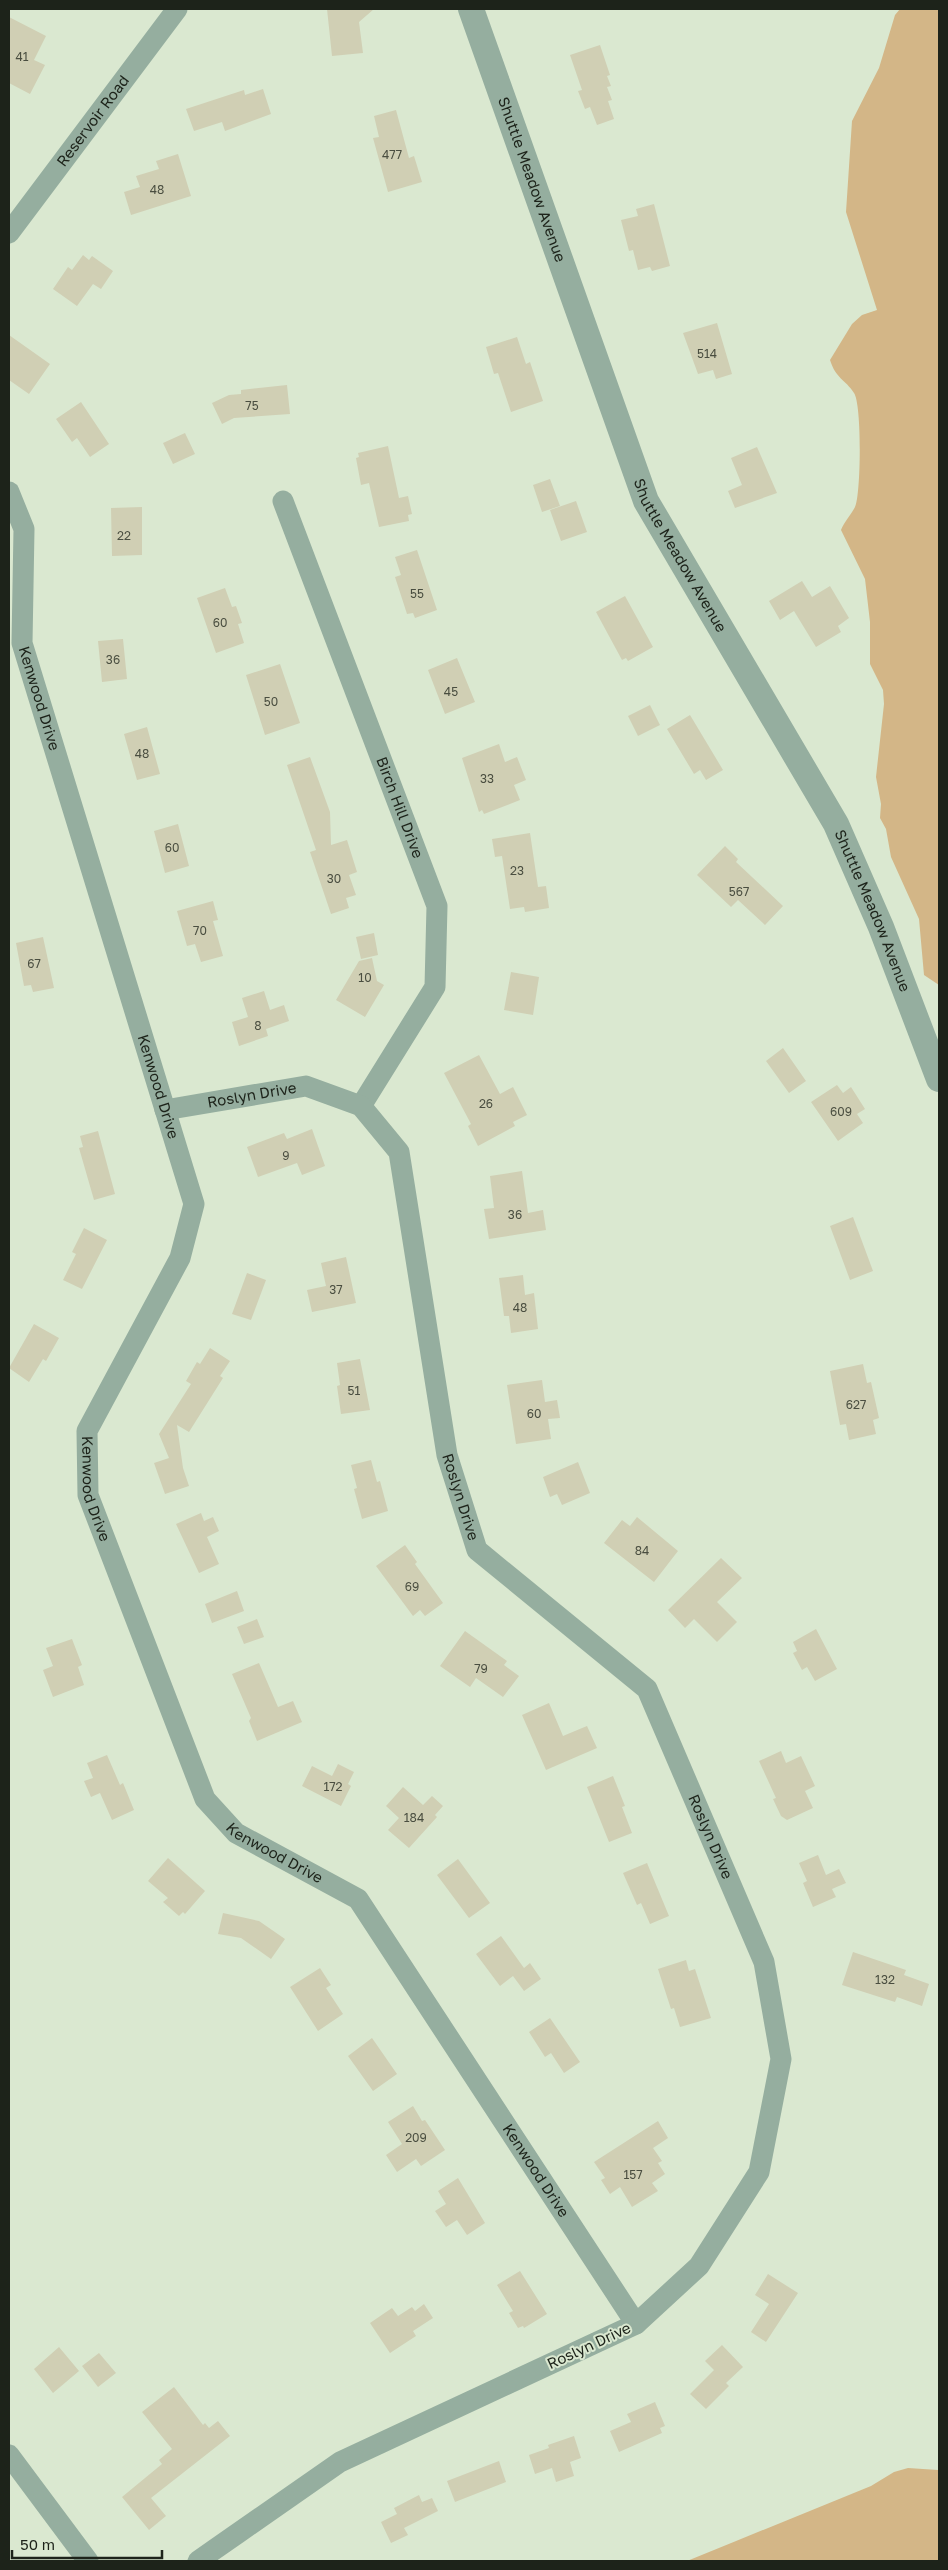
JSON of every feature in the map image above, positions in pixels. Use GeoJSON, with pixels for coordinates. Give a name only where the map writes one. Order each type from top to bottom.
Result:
{"type":"FeatureCollection","features":[{"type":"Feature","properties":{"kind":"street","name":"Reservoir Road"},"geometry":{"type":"LineString","coordinates":[[9,233],[176,9]]}},
{"type":"Feature","properties":{"kind":"street","name":"Shuttle Meadow Avenue"},"geometry":{"type":"LineString","coordinates":[[471,9],[646,501],[836,824],[881,927],[939,1079]]}},
{"type":"Feature","properties":{"kind":"street","name":"Kenwood Drive"},"geometry":{"type":"LineString","coordinates":[[9,492],[24,529],[22,643],[194,1204],[180,1258],[86,1431],[88,1495],[206,1799],[236,1833],[358,1899],[636,2324]]}},
{"type":"Feature","properties":{"kind":"street","name":"Birch Hill Drive"},"geometry":{"type":"LineString","coordinates":[[283,501],[437,906],[434,987],[361,1106]]}},
{"type":"Feature","properties":{"kind":"street","name":"Roslyn Drive"},"geometry":{"type":"LineString","coordinates":[[165,1110],[306,1086],[361,1106],[399,1152],[447,1455],[477,1550],[647,1689],[764,1962],[781,2059],[759,2172],[698,2266],[636,2324],[340,2462],[198,2561]]}},
{"type":"Feature","properties":{"kind":"street"},"geometry":{"type":"LineString","coordinates":[[9,2455],[88,2561]]}},
{"type":"Feature","properties":{"kind":"shaded area"},"geometry":{"type":"Polygon","coordinates":[[[900,9],[939,9],[939,985],[924,975],[919,919],[891,857],[886,829],[880,818],[881,804],[876,777],[884,704],[883,690],[870,664],[870,622],[865,579],[841,530],[855,507],[857,499],[860,450],[857,401],[851,388],[835,371],[830,360],[852,324],[862,315],[877,310],[846,212],[852,121],[879,68],[895,15],[900,9]]]}},
{"type":"Feature","properties":{"kind":"shaded area"},"geometry":{"type":"Polygon","coordinates":[[[908,2468],[938,2470],[939,2473],[939,2561],[687,2561],[871,2486],[894,2472],[908,2468]]]}},
{"type":"Feature","properties":{"kind":"building"},"geometry":{"type":"Polygon","coordinates":[[[327,9],[374,9],[359,22],[363,53],[332,56],[327,9]]]}},
{"type":"Feature","properties":{"kind":"building"},"geometry":{"type":"Polygon","coordinates":[[[9,17],[46,36],[34,60],[45,65],[30,94],[9,83],[9,17]]]}},
{"type":"Feature","properties":{"kind":"building"},"geometry":{"type":"Polygon","coordinates":[[[600,45],[610,75],[607,76],[611,86],[607,87],[612,100],[608,101],[614,119],[597,125],[590,107],[585,109],[578,91],[582,90],[570,55],[600,45]]]}},
{"type":"Feature","properties":{"kind":"building"},"geometry":{"type":"Polygon","coordinates":[[[263,89],[271,114],[225,131],[222,122],[194,131],[186,109],[244,90],[245,95],[263,89]]]}},
{"type":"Feature","properties":{"kind":"building"},"geometry":{"type":"Polygon","coordinates":[[[396,110],[409,158],[414,156],[422,182],[388,192],[373,138],[379,137],[374,116],[396,110]]]}},
{"type":"Feature","properties":{"kind":"building"},"geometry":{"type":"Polygon","coordinates":[[[178,154],[191,196],[131,215],[124,192],[140,187],[136,176],[159,169],[156,161],[178,154]]]}},
{"type":"Feature","properties":{"kind":"building"},"geometry":{"type":"Polygon","coordinates":[[[654,204],[670,266],[652,271],[650,267],[638,270],[633,250],[629,251],[621,220],[638,216],[636,209],[654,204]]]}},
{"type":"Feature","properties":{"kind":"building"},"geometry":{"type":"Polygon","coordinates":[[[83,255],[89,260],[92,256],[113,271],[101,289],[93,284],[77,306],[53,289],[68,267],[72,270],[83,255]]]}},
{"type":"Feature","properties":{"kind":"building"},"geometry":{"type":"Polygon","coordinates":[[[717,323],[732,374],[716,379],[713,370],[698,374],[683,333],[717,323]]]}},
{"type":"Feature","properties":{"kind":"building"},"geometry":{"type":"Polygon","coordinates":[[[9,335],[50,364],[29,394],[9,380],[9,335]]]}},
{"type":"Feature","properties":{"kind":"building"},"geometry":{"type":"Polygon","coordinates":[[[517,337],[526,364],[530,362],[543,401],[511,412],[498,373],[494,374],[486,347],[517,337]]]}},
{"type":"Feature","properties":{"kind":"building"},"geometry":{"type":"Polygon","coordinates":[[[287,385],[290,414],[234,418],[222,424],[212,403],[229,395],[241,394],[241,390],[287,385]]]}},
{"type":"Feature","properties":{"kind":"building"},"geometry":{"type":"Polygon","coordinates":[[[81,402],[109,444],[90,457],[77,438],[72,442],[56,419],[81,402]]]}},
{"type":"Feature","properties":{"kind":"building"},"geometry":{"type":"Polygon","coordinates":[[[185,433],[195,454],[173,464],[163,443],[185,433]]]}},
{"type":"Feature","properties":{"kind":"building"},"geometry":{"type":"Polygon","coordinates":[[[388,446],[399,498],[408,496],[412,514],[408,515],[409,521],[379,527],[369,483],[361,485],[356,458],[359,457],[358,453],[388,446]]]}},
{"type":"Feature","properties":{"kind":"building"},"geometry":{"type":"Polygon","coordinates":[[[757,447],[777,493],[735,508],[728,491],[742,485],[731,458],[757,447]]]}},
{"type":"Feature","properties":{"kind":"building"},"geometry":{"type":"Polygon","coordinates":[[[550,479],[560,506],[542,512],[533,485],[550,479]]]}},
{"type":"Feature","properties":{"kind":"building"},"geometry":{"type":"Polygon","coordinates":[[[576,501],[587,532],[561,541],[550,510],[576,501]]]}},
{"type":"Feature","properties":{"kind":"building"},"geometry":{"type":"Polygon","coordinates":[[[142,507],[142,555],[112,556],[111,508],[142,507]]]}},
{"type":"Feature","properties":{"kind":"building"},"geometry":{"type":"Polygon","coordinates":[[[417,550],[437,610],[415,618],[413,613],[407,614],[395,577],[401,575],[395,557],[417,550]]]}},
{"type":"Feature","properties":{"kind":"building"},"geometry":{"type":"Polygon","coordinates":[[[802,581],[812,597],[830,586],[849,618],[838,626],[841,632],[816,647],[794,611],[780,620],[769,601],[802,581]]]}},
{"type":"Feature","properties":{"kind":"building"},"geometry":{"type":"Polygon","coordinates":[[[225,588],[232,607],[236,606],[242,623],[238,624],[244,643],[216,653],[197,598],[225,588]]]}},
{"type":"Feature","properties":{"kind":"building"},"geometry":{"type":"Polygon","coordinates":[[[625,596],[653,647],[628,661],[626,658],[622,660],[596,612],[625,596]]]}},
{"type":"Feature","properties":{"kind":"building"},"geometry":{"type":"Polygon","coordinates":[[[123,639],[127,679],[102,682],[98,641],[123,639]]]}},
{"type":"Feature","properties":{"kind":"building"},"geometry":{"type":"Polygon","coordinates":[[[457,658],[475,702],[445,714],[428,670],[457,658]]]}},
{"type":"Feature","properties":{"kind":"building"},"geometry":{"type":"Polygon","coordinates":[[[280,664],[300,723],[265,735],[246,675],[280,664]]]}},
{"type":"Feature","properties":{"kind":"building"},"geometry":{"type":"Polygon","coordinates":[[[650,705],[660,725],[638,736],[628,716],[650,705]]]}},
{"type":"Feature","properties":{"kind":"building"},"geometry":{"type":"Polygon","coordinates":[[[690,715],[723,770],[706,780],[700,770],[694,774],[667,729],[690,715]]]}},
{"type":"Feature","properties":{"kind":"building"},"geometry":{"type":"Polygon","coordinates":[[[147,727],[160,774],[137,780],[124,734],[147,727]]]}},
{"type":"Feature","properties":{"kind":"building"},"geometry":{"type":"Polygon","coordinates":[[[499,744],[505,762],[517,757],[526,780],[514,785],[520,800],[484,814],[482,810],[479,812],[462,758],[499,744]]]}},
{"type":"Feature","properties":{"kind":"building"},"geometry":{"type":"Polygon","coordinates":[[[310,757],[330,812],[331,845],[347,840],[357,872],[349,875],[356,895],[346,898],[349,908],[331,914],[310,852],[316,850],[287,765],[310,757]]]}},
{"type":"Feature","properties":{"kind":"building"},"geometry":{"type":"Polygon","coordinates":[[[178,824],[189,866],[165,873],[154,831],[178,824]]]}},
{"type":"Feature","properties":{"kind":"building"},"geometry":{"type":"Polygon","coordinates":[[[530,833],[538,887],[546,886],[549,908],[525,912],[524,907],[510,909],[502,856],[495,857],[492,839],[530,833]]]}},
{"type":"Feature","properties":{"kind":"building"},"geometry":{"type":"Polygon","coordinates":[[[725,846],[738,859],[736,862],[783,906],[765,925],[738,900],[731,907],[697,875],[725,846]]]}},
{"type":"Feature","properties":{"kind":"building"},"geometry":{"type":"Polygon","coordinates":[[[213,901],[218,920],[213,921],[223,956],[201,962],[195,944],[187,946],[177,911],[213,901]]]}},
{"type":"Feature","properties":{"kind":"building"},"geometry":{"type":"Polygon","coordinates":[[[374,933],[378,955],[361,959],[356,937],[374,933]]]}},
{"type":"Feature","properties":{"kind":"building"},"geometry":{"type":"Polygon","coordinates":[[[43,937],[54,988],[33,992],[31,985],[24,986],[16,943],[43,937]]]}},
{"type":"Feature","properties":{"kind":"building"},"geometry":{"type":"Polygon","coordinates":[[[372,958],[377,981],[384,985],[365,1017],[336,1000],[359,961],[372,958]]]}},
{"type":"Feature","properties":{"kind":"building"},"geometry":{"type":"Polygon","coordinates":[[[511,972],[539,977],[533,1015],[504,1010],[511,972]]]}},
{"type":"Feature","properties":{"kind":"building"},"geometry":{"type":"Polygon","coordinates":[[[264,991],[270,1010],[284,1005],[289,1021],[266,1029],[268,1036],[239,1046],[232,1022],[248,1017],[242,998],[264,991]]]}},
{"type":"Feature","properties":{"kind":"building"},"geometry":{"type":"Polygon","coordinates":[[[783,1048],[806,1081],[789,1093],[766,1061],[783,1048]]]}},
{"type":"Feature","properties":{"kind":"building"},"geometry":{"type":"Polygon","coordinates":[[[479,1055],[500,1094],[513,1087],[527,1115],[513,1122],[515,1126],[478,1146],[468,1126],[471,1124],[444,1073],[479,1055]]]}},
{"type":"Feature","properties":{"kind":"building"},"geometry":{"type":"Polygon","coordinates":[[[837,1085],[843,1093],[851,1087],[865,1109],[857,1114],[863,1123],[838,1141],[811,1102],[837,1085]]]}},
{"type":"Feature","properties":{"kind":"building"},"geometry":{"type":"Polygon","coordinates":[[[312,1129],[325,1166],[302,1175],[297,1163],[258,1177],[247,1147],[284,1133],[287,1139],[312,1129]]]}},
{"type":"Feature","properties":{"kind":"building"},"geometry":{"type":"Polygon","coordinates":[[[98,1131],[115,1194],[94,1200],[79,1148],[83,1147],[80,1136],[98,1131]]]}},
{"type":"Feature","properties":{"kind":"building"},"geometry":{"type":"Polygon","coordinates":[[[522,1171],[528,1213],[543,1210],[546,1230],[489,1239],[484,1209],[494,1208],[490,1176],[522,1171]]]}},
{"type":"Feature","properties":{"kind":"building"},"geometry":{"type":"Polygon","coordinates":[[[853,1217],[873,1271],[850,1280],[830,1226],[853,1217]]]}},
{"type":"Feature","properties":{"kind":"building"},"geometry":{"type":"Polygon","coordinates":[[[84,1228],[107,1240],[82,1289],[63,1280],[76,1254],[72,1252],[84,1228]]]}},
{"type":"Feature","properties":{"kind":"building"},"geometry":{"type":"Polygon","coordinates":[[[346,1257],[356,1303],[312,1312],[307,1290],[326,1286],[321,1263],[346,1257]]]}},
{"type":"Feature","properties":{"kind":"building"},"geometry":{"type":"Polygon","coordinates":[[[247,1273],[266,1280],[251,1320],[232,1314],[247,1273]]]}},
{"type":"Feature","properties":{"kind":"building"},"geometry":{"type":"Polygon","coordinates":[[[523,1275],[525,1295],[534,1293],[538,1329],[511,1333],[509,1316],[504,1316],[499,1278],[523,1275]]]}},
{"type":"Feature","properties":{"kind":"building"},"geometry":{"type":"Polygon","coordinates":[[[34,1324],[59,1338],[46,1361],[43,1359],[29,1382],[9,1368],[34,1324]]]}},
{"type":"Feature","properties":{"kind":"building"},"geometry":{"type":"Polygon","coordinates":[[[210,1348],[230,1361],[220,1376],[223,1378],[189,1432],[177,1425],[183,1468],[189,1486],[165,1494],[154,1463],[169,1458],[159,1434],[191,1384],[186,1381],[197,1362],[200,1364],[210,1348]]]}},
{"type":"Feature","properties":{"kind":"building"},"geometry":{"type":"Polygon","coordinates":[[[360,1359],[370,1410],[341,1414],[337,1386],[340,1385],[337,1363],[360,1359]]]}},
{"type":"Feature","properties":{"kind":"building"},"geometry":{"type":"Polygon","coordinates":[[[863,1364],[867,1383],[871,1382],[879,1418],[873,1420],[876,1434],[849,1440],[846,1424],[840,1425],[830,1371],[863,1364]]]}},
{"type":"Feature","properties":{"kind":"building"},"geometry":{"type":"Polygon","coordinates":[[[542,1380],[545,1402],[557,1400],[560,1418],[548,1419],[551,1439],[516,1444],[507,1385],[542,1380]]]}},
{"type":"Feature","properties":{"kind":"building"},"geometry":{"type":"Polygon","coordinates":[[[371,1460],[377,1482],[380,1481],[388,1511],[362,1519],[354,1489],[357,1488],[351,1465],[371,1460]]]}},
{"type":"Feature","properties":{"kind":"building"},"geometry":{"type":"Polygon","coordinates":[[[578,1462],[590,1493],[562,1505],[557,1494],[550,1497],[543,1477],[578,1462]]]}},
{"type":"Feature","properties":{"kind":"building"},"geometry":{"type":"Polygon","coordinates":[[[201,1513],[204,1521],[213,1517],[219,1531],[207,1537],[219,1564],[199,1573],[176,1524],[201,1513]]]}},
{"type":"Feature","properties":{"kind":"building"},"geometry":{"type":"Polygon","coordinates":[[[637,1517],[678,1551],[654,1582],[604,1543],[622,1520],[630,1526],[637,1517]]]}},
{"type":"Feature","properties":{"kind":"building"},"geometry":{"type":"Polygon","coordinates":[[[405,1545],[417,1562],[415,1564],[443,1603],[425,1616],[420,1610],[413,1616],[376,1566],[405,1545]]]}},
{"type":"Feature","properties":{"kind":"building"},"geometry":{"type":"Polygon","coordinates":[[[721,1558],[742,1578],[717,1602],[737,1622],[717,1642],[694,1619],[685,1628],[668,1610],[721,1558]]]}},
{"type":"Feature","properties":{"kind":"building"},"geometry":{"type":"Polygon","coordinates":[[[237,1591],[244,1611],[212,1623],[205,1604],[237,1591]]]}},
{"type":"Feature","properties":{"kind":"building"},"geometry":{"type":"Polygon","coordinates":[[[257,1619],[264,1637],[244,1644],[237,1627],[257,1619]]]}},
{"type":"Feature","properties":{"kind":"building"},"geometry":{"type":"Polygon","coordinates":[[[816,1629],[837,1669],[815,1681],[807,1667],[802,1670],[793,1653],[797,1651],[793,1642],[816,1629]]]}},
{"type":"Feature","properties":{"kind":"building"},"geometry":{"type":"Polygon","coordinates":[[[465,1631],[507,1661],[504,1665],[519,1676],[503,1697],[476,1678],[470,1687],[440,1666],[465,1631]]]}},
{"type":"Feature","properties":{"kind":"building"},"geometry":{"type":"Polygon","coordinates":[[[72,1639],[82,1665],[78,1667],[84,1685],[53,1697],[43,1670],[53,1666],[46,1648],[72,1639]]]}},
{"type":"Feature","properties":{"kind":"building"},"geometry":{"type":"Polygon","coordinates":[[[259,1663],[278,1707],[293,1701],[302,1722],[257,1741],[249,1721],[251,1718],[232,1674],[259,1663]]]}},
{"type":"Feature","properties":{"kind":"building"},"geometry":{"type":"Polygon","coordinates":[[[549,1703],[563,1736],[587,1726],[597,1748],[546,1770],[522,1715],[549,1703]]]}},
{"type":"Feature","properties":{"kind":"building"},"geometry":{"type":"Polygon","coordinates":[[[781,1751],[786,1763],[801,1756],[815,1786],[805,1791],[813,1808],[787,1820],[781,1816],[773,1799],[776,1798],[759,1761],[781,1751]]]}},
{"type":"Feature","properties":{"kind":"building"},"geometry":{"type":"Polygon","coordinates":[[[107,1755],[120,1785],[123,1783],[134,1810],[112,1820],[100,1793],[91,1797],[84,1781],[93,1778],[87,1763],[107,1755]]]}},
{"type":"Feature","properties":{"kind":"building"},"geometry":{"type":"Polygon","coordinates":[[[338,1764],[354,1772],[348,1784],[351,1786],[341,1806],[302,1786],[312,1766],[332,1776],[338,1764]]]}},
{"type":"Feature","properties":{"kind":"building"},"geometry":{"type":"Polygon","coordinates":[[[613,1776],[625,1806],[622,1807],[632,1833],[609,1842],[587,1787],[613,1776]]]}},
{"type":"Feature","properties":{"kind":"building"},"geometry":{"type":"Polygon","coordinates":[[[403,1787],[423,1805],[432,1796],[443,1806],[435,1815],[437,1817],[409,1848],[388,1830],[399,1818],[386,1806],[403,1787]]]}},
{"type":"Feature","properties":{"kind":"building"},"geometry":{"type":"Polygon","coordinates":[[[818,1855],[826,1875],[839,1869],[846,1883],[832,1889],[836,1897],[813,1907],[803,1883],[807,1881],[799,1863],[818,1855]]]}},
{"type":"Feature","properties":{"kind":"building"},"geometry":{"type":"Polygon","coordinates":[[[168,1858],[205,1891],[185,1914],[183,1912],[179,1916],[163,1902],[168,1898],[148,1881],[168,1858]]]}},
{"type":"Feature","properties":{"kind":"building"},"geometry":{"type":"Polygon","coordinates":[[[458,1859],[490,1903],[469,1918],[437,1875],[458,1859]]]}},
{"type":"Feature","properties":{"kind":"building"},"geometry":{"type":"Polygon","coordinates":[[[647,1863],[669,1916],[650,1924],[641,1903],[637,1905],[623,1873],[647,1863]]]}},
{"type":"Feature","properties":{"kind":"building"},"geometry":{"type":"Polygon","coordinates":[[[223,1913],[259,1921],[285,1939],[271,1959],[241,1938],[218,1934],[223,1913]]]}},
{"type":"Feature","properties":{"kind":"building"},"geometry":{"type":"Polygon","coordinates":[[[501,1936],[524,1968],[530,1963],[541,1979],[524,1991],[513,1976],[500,1986],[476,1954],[501,1936]]]}},
{"type":"Feature","properties":{"kind":"building"},"geometry":{"type":"Polygon","coordinates":[[[853,1952],[906,1970],[904,1975],[929,1984],[922,2006],[897,1997],[895,2002],[842,1985],[853,1952]]]}},
{"type":"Feature","properties":{"kind":"building"},"geometry":{"type":"Polygon","coordinates":[[[686,1960],[689,1971],[695,1969],[711,2018],[680,2027],[674,2008],[671,2009],[658,1969],[686,1960]]]}},
{"type":"Feature","properties":{"kind":"building"},"geometry":{"type":"Polygon","coordinates":[[[320,1968],[331,1985],[326,1988],[343,2014],[318,2031],[290,1987],[320,1968]]]}},
{"type":"Feature","properties":{"kind":"building"},"geometry":{"type":"Polygon","coordinates":[[[550,2018],[580,2062],[564,2073],[551,2053],[545,2057],[529,2032],[550,2018]]]}},
{"type":"Feature","properties":{"kind":"building"},"geometry":{"type":"Polygon","coordinates":[[[372,2038],[397,2074],[373,2091],[348,2056],[372,2038]]]}},
{"type":"Feature","properties":{"kind":"building"},"geometry":{"type":"Polygon","coordinates":[[[413,2106],[422,2121],[425,2120],[445,2150],[421,2166],[416,2159],[397,2172],[386,2155],[402,2144],[388,2122],[413,2106]]]}},
{"type":"Feature","properties":{"kind":"building"},"geometry":{"type":"Polygon","coordinates":[[[658,2121],[668,2138],[653,2148],[662,2161],[658,2163],[665,2174],[652,2183],[658,2191],[632,2207],[620,2187],[610,2194],[601,2180],[605,2178],[594,2162],[658,2121]]]}},
{"type":"Feature","properties":{"kind":"building"},"geometry":{"type":"Polygon","coordinates":[[[458,2178],[485,2223],[467,2235],[457,2220],[446,2227],[435,2211],[446,2204],[438,2191],[458,2178]]]}},
{"type":"Feature","properties":{"kind":"building"},"geometry":{"type":"Polygon","coordinates":[[[520,2271],[547,2314],[524,2328],[523,2326],[518,2328],[509,2313],[513,2311],[497,2285],[520,2271]]]}},
{"type":"Feature","properties":{"kind":"building"},"geometry":{"type":"Polygon","coordinates":[[[768,2274],[798,2293],[766,2342],[751,2332],[769,2304],[755,2295],[768,2274]]]}},
{"type":"Feature","properties":{"kind":"building"},"geometry":{"type":"Polygon","coordinates":[[[424,2304],[433,2318],[413,2331],[416,2336],[390,2353],[370,2323],[392,2308],[398,2316],[412,2307],[415,2311],[424,2304]]]}},
{"type":"Feature","properties":{"kind":"building"},"geometry":{"type":"Polygon","coordinates":[[[722,2345],[743,2367],[726,2383],[729,2386],[706,2409],[690,2394],[714,2370],[705,2361],[722,2345]]]}},
{"type":"Feature","properties":{"kind":"building"},"geometry":{"type":"Polygon","coordinates":[[[59,2347],[79,2371],[53,2393],[34,2369],[59,2347]]]}},
{"type":"Feature","properties":{"kind":"building"},"geometry":{"type":"Polygon","coordinates":[[[99,2353],[116,2373],[98,2387],[82,2366],[99,2353]]]}},
{"type":"Feature","properties":{"kind":"building"},"geometry":{"type":"Polygon","coordinates":[[[174,2387],[203,2425],[205,2423],[209,2428],[218,2421],[230,2436],[151,2498],[166,2516],[149,2530],[122,2497],[162,2464],[159,2460],[172,2449],[142,2412],[174,2387]]]}},
{"type":"Feature","properties":{"kind":"building"},"geometry":{"type":"Polygon","coordinates":[[[655,2402],[665,2426],[660,2428],[662,2433],[619,2452],[610,2431],[631,2422],[627,2414],[655,2402]]]}},
{"type":"Feature","properties":{"kind":"building"},"geometry":{"type":"Polygon","coordinates":[[[574,2436],[581,2458],[570,2462],[574,2476],[556,2482],[552,2468],[535,2474],[529,2455],[549,2448],[548,2445],[574,2436]]]}},
{"type":"Feature","properties":{"kind":"building"},"geometry":{"type":"Polygon","coordinates":[[[499,2461],[506,2482],[455,2502],[447,2481],[499,2461]]]}},
{"type":"Feature","properties":{"kind":"building"},"geometry":{"type":"Polygon","coordinates":[[[419,2495],[422,2502],[432,2498],[438,2511],[404,2528],[408,2535],[391,2543],[381,2522],[397,2514],[394,2508],[419,2495]]]}}]}
